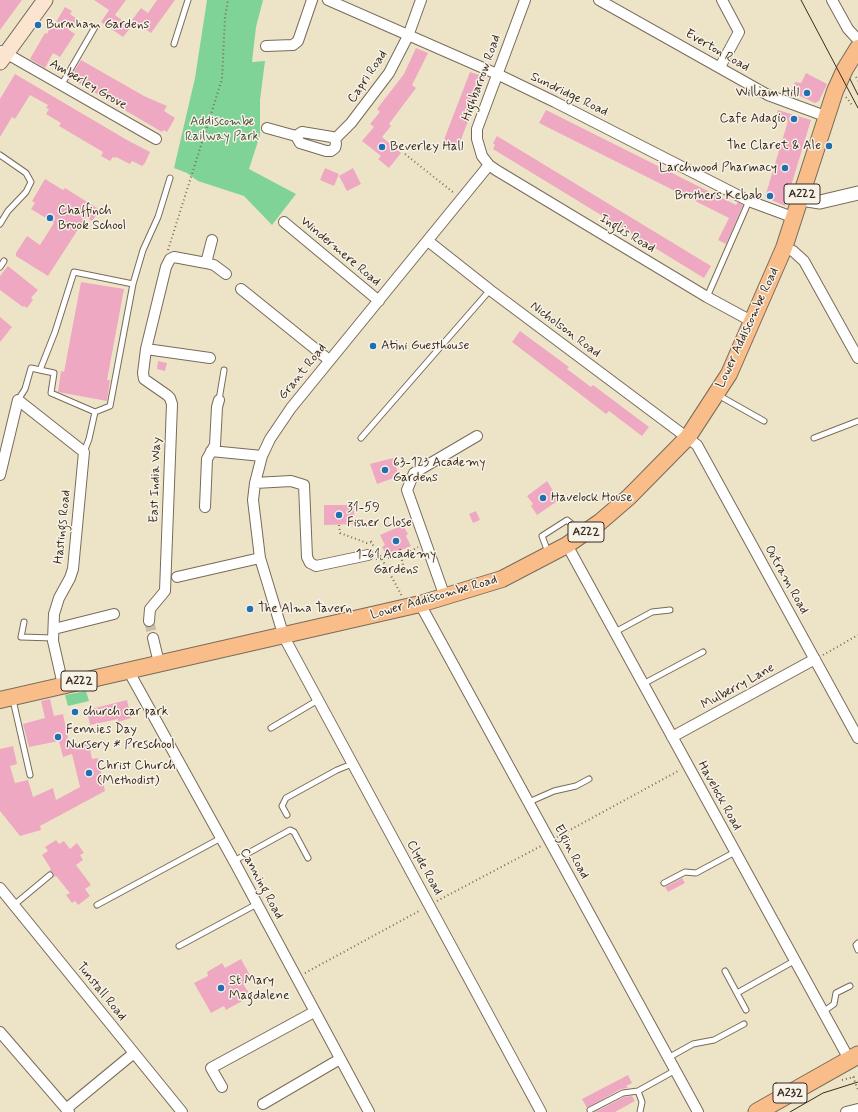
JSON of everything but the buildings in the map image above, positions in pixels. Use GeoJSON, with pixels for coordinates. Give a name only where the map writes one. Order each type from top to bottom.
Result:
{"type":"FeatureCollection","features":[{"type":"Feature","properties":{"kind":"highway","name":"A232"},"geometry":{"type":"LineString","coordinates":[[757,1112],[854,1057]]}},
{"type":"Feature","properties":{"kind":"main road"},"geometry":{"type":"LineString","coordinates":[[2,56],[45,0]]}},
{"type":"Feature","properties":{"kind":"main road","name":"Lower Addiscombe Road"},"geometry":{"type":"LineString","coordinates":[[6,698],[414,606],[502,579],[567,545],[583,534],[629,497],[688,437],[729,374],[784,248],[801,199],[825,116],[841,76],[858,48]]}},
{"type":"Feature","properties":{"kind":"street"},"geometry":{"type":"LineString","coordinates":[[266,46],[293,45],[298,41],[312,0]]}},
{"type":"Feature","properties":{"kind":"street","name":"Sundridge Road"},"geometry":{"type":"LineString","coordinates":[[328,0],[497,74],[556,102],[749,202],[795,218]]}},
{"type":"Feature","properties":{"kind":"street","name":"Capri Road"},"geometry":{"type":"LineString","coordinates":[[335,139],[351,123],[389,73],[408,36],[421,0]]}},
{"type":"Feature","properties":{"kind":"street","name":"Highbarrow Road"},"geometry":{"type":"LineString","coordinates":[[489,165],[479,150],[477,129],[526,0]]}},
{"type":"Feature","properties":{"kind":"street","name":"Everton Road"},"geometry":{"type":"LineString","coordinates":[[599,0],[768,95],[825,116]]}},
{"type":"Feature","properties":{"kind":"street"},"geometry":{"type":"LineString","coordinates":[[720,67],[739,32],[722,0]]}},
{"type":"Feature","properties":{"kind":"street"},"geometry":{"type":"LineString","coordinates":[[832,0],[848,29],[858,40]]}},
{"type":"Feature","properties":{"kind":"street","name":"Amberley Grove"},"geometry":{"type":"LineString","coordinates":[[2,56],[62,84],[156,139]]}},
{"type":"Feature","properties":{"kind":"street","name":"Capri Road"},"geometry":{"type":"LineString","coordinates":[[267,128],[296,136],[300,143],[331,151],[335,148],[335,139]]}},
{"type":"Feature","properties":{"kind":"street","name":"Capri Road"},"geometry":{"type":"LineString","coordinates":[[296,136],[302,132],[332,137],[335,139]]}},
{"type":"Feature","properties":{"kind":"street"},"geometry":{"type":"LineString","coordinates":[[316,148],[320,136]]}},
{"type":"Feature","properties":{"kind":"street","name":"Grant Road"},"geometry":{"type":"LineString","coordinates":[[284,636],[260,558],[254,507],[255,483],[262,456],[270,439],[291,408],[489,165]]}},
{"type":"Feature","properties":{"kind":"street","name":"Inglis Road"},"geometry":{"type":"LineString","coordinates":[[489,165],[707,297],[753,322]]}},
{"type":"Feature","properties":{"kind":"street"},"geometry":{"type":"LineString","coordinates":[[801,199],[820,202],[858,193]]}},
{"type":"Feature","properties":{"kind":"street","name":"Windermere Road"},"geometry":{"type":"LineString","coordinates":[[284,222],[379,301]]}},
{"type":"Feature","properties":{"kind":"street"},"geometry":{"type":"LineString","coordinates":[[206,263],[212,240]]}},
{"type":"Feature","properties":{"kind":"street","name":"Nicholson Road"},"geometry":{"type":"LineString","coordinates":[[428,241],[490,290],[688,437]]}},
{"type":"Feature","properties":{"kind":"street"},"geometry":{"type":"LineString","coordinates":[[784,248],[793,251],[804,261],[858,358]]}},
{"type":"Feature","properties":{"kind":"street"},"geometry":{"type":"LineString","coordinates":[[170,259],[174,257],[214,264],[226,274]]}},
{"type":"Feature","properties":{"kind":"street","name":"East India Way"},"geometry":{"type":"LineString","coordinates":[[149,621],[150,609],[164,592],[172,404],[167,395],[144,379],[143,372],[146,349],[166,267],[170,259]]}},
{"type":"Feature","properties":{"kind":"street"},"geometry":{"type":"LineString","coordinates":[[241,289],[329,360]]}},
{"type":"Feature","properties":{"kind":"street"},"geometry":{"type":"LineString","coordinates":[[146,349],[210,358]]}},
{"type":"Feature","properties":{"kind":"street"},"geometry":{"type":"LineString","coordinates":[[0,475],[18,400],[84,452]]}},
{"type":"Feature","properties":{"kind":"street"},"geometry":{"type":"LineString","coordinates":[[205,507],[207,459],[215,445],[219,400]]}},
{"type":"Feature","properties":{"kind":"street"},"geometry":{"type":"LineString","coordinates":[[445,597],[407,490],[414,474],[477,436]]}},
{"type":"Feature","properties":{"kind":"street","name":"Outram Road"},"geometry":{"type":"LineString","coordinates":[[688,437],[697,445],[858,738]]}},
{"type":"Feature","properties":{"kind":"street"},"geometry":{"type":"LineString","coordinates":[[211,451],[262,456]]}},
{"type":"Feature","properties":{"kind":"street","name":"Hastings Road"},"geometry":{"type":"LineString","coordinates":[[63,685],[53,633],[56,606],[72,569],[84,452]]}},
{"type":"Feature","properties":{"kind":"street"},"geometry":{"type":"LineString","coordinates":[[255,483],[291,481],[304,485],[307,557],[310,563],[316,566],[368,555]]}},
{"type":"Feature","properties":{"kind":"street","name":"Havelock Road"},"geometry":{"type":"LineString","coordinates":[[567,545],[822,1012],[854,1057]]}},
{"type":"Feature","properties":{"kind":"street"},"geometry":{"type":"LineString","coordinates":[[177,577],[260,558]]}},
{"type":"Feature","properties":{"kind":"street","name":"Elgin Road"},"geometry":{"type":"LineString","coordinates":[[414,606],[529,802],[674,1071],[698,1112]]}},
{"type":"Feature","properties":{"kind":"street"},"geometry":{"type":"LineString","coordinates":[[53,633],[114,614]]}},
{"type":"Feature","properties":{"kind":"street","name":"Clyde Road"},"geometry":{"type":"LineString","coordinates":[[284,636],[541,1112]]}},
{"type":"Feature","properties":{"kind":"street"},"geometry":{"type":"LineString","coordinates":[[153,638],[159,663]]}},
{"type":"Feature","properties":{"kind":"street","name":"Mulberry Lane"},"geometry":{"type":"LineString","coordinates":[[672,737],[815,659]]}},
{"type":"Feature","properties":{"kind":"street","name":"Canning Road"},"geometry":{"type":"LineString","coordinates":[[128,670],[234,861],[369,1112]]}},
{"type":"Feature","properties":{"kind":"street","name":"Tunstall Road"},"geometry":{"type":"LineString","coordinates":[[0,888],[182,1112]]}},
{"type":"Feature","properties":{"kind":"street"},"geometry":{"type":"LineString","coordinates":[[222,1087],[211,1068],[314,1012]]}},
{"type":"Feature","properties":{"kind":"street"},"geometry":{"type":"LineString","coordinates":[[0,1032],[67,1110],[134,1053]]}},
{"type":"Feature","properties":{"kind":"street"},"geometry":{"type":"LineString","coordinates":[[262,1104],[340,1059]]}},
{"type":"Feature","properties":{"kind":"lane"},"geometry":{"type":"LineString","coordinates":[[174,44],[188,0]]}},
{"type":"Feature","properties":{"kind":"lane"},"geometry":{"type":"LineString","coordinates":[[62,84],[95,27]]}},
{"type":"Feature","properties":{"kind":"lane"},"geometry":{"type":"LineString","coordinates":[[0,155],[26,172],[31,182],[26,192],[8,211],[0,224]]}},
{"type":"Feature","properties":{"kind":"lane"},"geometry":{"type":"LineString","coordinates":[[18,400],[26,389],[31,368],[54,374],[50,393],[95,412],[110,406],[133,284],[143,250],[158,217],[170,178]]}},
{"type":"Feature","properties":{"kind":"lane"},"geometry":{"type":"LineString","coordinates":[[707,297],[749,202]]}},
{"type":"Feature","properties":{"kind":"lane"},"geometry":{"type":"LineString","coordinates":[[0,267],[4,261]]}},
{"type":"Feature","properties":{"kind":"lane"},"geometry":{"type":"LineString","coordinates":[[40,370],[55,332],[74,272],[133,284]]}},
{"type":"Feature","properties":{"kind":"lane"},"geometry":{"type":"LineString","coordinates":[[361,438],[490,290]]}},
{"type":"Feature","properties":{"kind":"lane"},"geometry":{"type":"LineString","coordinates":[[219,400],[224,370]]}},
{"type":"Feature","properties":{"kind":"lane"},"geometry":{"type":"LineString","coordinates":[[717,394],[764,421]]}},
{"type":"Feature","properties":{"kind":"lane"},"geometry":{"type":"LineString","coordinates":[[84,452],[89,439],[95,412]]}},
{"type":"Feature","properties":{"kind":"lane"},"geometry":{"type":"LineString","coordinates":[[814,438],[858,421]]}},
{"type":"Feature","properties":{"kind":"lane"},"geometry":{"type":"LineString","coordinates":[[549,555],[542,536],[567,520],[583,534]]}},
{"type":"Feature","properties":{"kind":"lane"},"geometry":{"type":"LineString","coordinates":[[615,632],[652,612],[670,610]]}},
{"type":"Feature","properties":{"kind":"lane"},"geometry":{"type":"LineString","coordinates":[[24,622],[21,637],[53,633]]}},
{"type":"Feature","properties":{"kind":"lane"},"geometry":{"type":"LineString","coordinates":[[643,684],[703,652]]}},
{"type":"Feature","properties":{"kind":"lane"},"geometry":{"type":"LineString","coordinates":[[6,698],[30,775]]}},
{"type":"Feature","properties":{"kind":"lane"},"geometry":{"type":"LineString","coordinates":[[271,728],[318,700]]}},
{"type":"Feature","properties":{"kind":"lane"},"geometry":{"type":"LineString","coordinates":[[287,815],[282,806],[286,798],[337,770],[352,764]]}},
{"type":"Feature","properties":{"kind":"lane"},"geometry":{"type":"LineString","coordinates":[[529,802],[554,790],[576,786],[589,779]]}},
{"type":"Feature","properties":{"kind":"lane"},"geometry":{"type":"LineString","coordinates":[[234,861],[290,830],[294,832],[308,858]]}},
{"type":"Feature","properties":{"kind":"lane"},"geometry":{"type":"LineString","coordinates":[[97,905],[221,838]]}},
{"type":"Feature","properties":{"kind":"lane"},"geometry":{"type":"LineString","coordinates":[[664,884],[685,872],[696,873],[735,852]]}},
{"type":"Feature","properties":{"kind":"lane"},"geometry":{"type":"LineString","coordinates":[[14,905],[50,875]]}},
{"type":"Feature","properties":{"kind":"lane"},"geometry":{"type":"LineString","coordinates":[[179,946],[257,904]]}},
{"type":"Feature","properties":{"kind":"lane"},"geometry":{"type":"LineString","coordinates":[[858,943],[856,945],[858,950]]}},
{"type":"Feature","properties":{"kind":"lane"},"geometry":{"type":"LineString","coordinates":[[737,993],[794,961]]}},
{"type":"Feature","properties":{"kind":"lane"},"geometry":{"type":"LineString","coordinates":[[725,971],[746,1010]]}},
{"type":"Feature","properties":{"kind":"lane"},"geometry":{"type":"LineString","coordinates":[[822,1012],[834,1004],[836,993],[850,986]]}},
{"type":"Feature","properties":{"kind":"lane"},"geometry":{"type":"LineString","coordinates":[[667,1058],[693,1044],[714,1040],[744,1024]]}},
{"type":"Feature","properties":{"kind":"lane"},"geometry":{"type":"LineString","coordinates":[[590,1110],[622,1093],[638,1091],[674,1071]]}},
{"type":"Feature","properties":{"kind":"lane"},"geometry":{"type":"LineString","coordinates":[[638,1091],[642,1102],[640,1112]]}},
{"type":"Feature","properties":{"kind":"path"},"geometry":{"type":"LineString","coordinates":[[170,259],[168,249],[222,79],[225,17],[228,0]]}},
{"type":"Feature","properties":{"kind":"path"},"geometry":{"type":"LineString","coordinates":[[405,154],[461,199]]}},
{"type":"Feature","properties":{"kind":"path"},"geometry":{"type":"LineString","coordinates":[[339,525],[340,533],[367,543],[371,541],[382,560],[414,606]]}},
{"type":"Feature","properties":{"kind":"path"},"geometry":{"type":"LineString","coordinates":[[382,560],[402,556],[426,544]]}},
{"type":"Feature","properties":{"kind":"path"},"geometry":{"type":"LineString","coordinates":[[400,549],[405,574]]}},
{"type":"Feature","properties":{"kind":"path"},"geometry":{"type":"LineString","coordinates":[[815,659],[858,635]]}},
{"type":"Feature","properties":{"kind":"path"},"geometry":{"type":"LineString","coordinates":[[550,841],[688,766]]}},
{"type":"Feature","properties":{"kind":"path"},"geometry":{"type":"LineString","coordinates":[[853,1077],[858,1090]]}},
{"type":"Feature","properties":{"kind":"green space","name":"Addiscombe Railway Park"},"geometry":{"type":"Polygon","coordinates":[[[207,0],[263,0],[256,27],[252,62],[265,61],[260,100],[260,135],[249,169],[296,194],[272,225],[244,196],[198,181],[187,173],[174,168],[195,78],[207,0]]]}},
{"type":"Feature","properties":{"kind":"green space"},"geometry":{"type":"Polygon","coordinates":[[[86,691],[89,701],[68,706],[65,695],[86,691]]]}},
{"type":"Feature","properties":{"kind":"tunnel"},"geometry":{"type":"LineString","coordinates":[[149,621],[153,638]]}},
{"type":"Feature","properties":{"kind":"tram line"},"geometry":{"type":"LineString","coordinates":[[801,0],[858,108]]}},
{"type":"Feature","properties":{"kind":"tram line"},"geometry":{"type":"LineString","coordinates":[[850,79],[858,95]]}},
{"type":"Feature","properties":{"kind":"tram line"},"geometry":{"type":"LineString","coordinates":[[790,1112],[823,1093],[858,1082]]}},
{"type":"Feature","properties":{"kind":"place","name":"Burnham Gardens"},"geometry":{"type":"Point","coordinates":[38,25]}},
{"type":"Feature","properties":{"kind":"place","name":"William Hill"},"geometry":{"type":"Point","coordinates":[807,93]}},
{"type":"Feature","properties":{"kind":"place","name":"Cafe Adagio"},"geometry":{"type":"Point","coordinates":[794,119]}},
{"type":"Feature","properties":{"kind":"place","name":"The Claret & Ale"},"geometry":{"type":"Point","coordinates":[829,146]}},
{"type":"Feature","properties":{"kind":"place","name":"Beverley Hall"},"geometry":{"type":"Point","coordinates":[382,147]}},
{"type":"Feature","properties":{"kind":"place","name":"Larchwood Pharmacy"},"geometry":{"type":"Point","coordinates":[785,168]}},
{"type":"Feature","properties":{"kind":"place","name":"Brothers Kebab"},"geometry":{"type":"Point","coordinates":[770,196]}},
{"type":"Feature","properties":{"kind":"place","name":"Chaffinch Brook School"},"geometry":{"type":"Point","coordinates":[50,218]}},
{"type":"Feature","properties":{"kind":"place","name":"Atini Guesthouse"},"geometry":{"type":"Point","coordinates":[373,346]}},
{"type":"Feature","properties":{"kind":"place","name":"63-123 Academy Gardens"},"geometry":{"type":"Point","coordinates":[385,470]}},
{"type":"Feature","properties":{"kind":"place","name":"Havelock House"},"geometry":{"type":"Point","coordinates":[543,498]}},
{"type":"Feature","properties":{"kind":"place","name":"31-59 Fisher Close"},"geometry":{"type":"Point","coordinates":[339,515]}},
{"type":"Feature","properties":{"kind":"place","name":"1-61 Academy Gardens"},"geometry":{"type":"Point","coordinates":[396,541]}},
{"type":"Feature","properties":{"kind":"place","name":"The Alma Tavern"},"geometry":{"type":"Point","coordinates":[250,609]}},
{"type":"Feature","properties":{"kind":"place","name":"church car park"},"geometry":{"type":"Point","coordinates":[75,712]}},
{"type":"Feature","properties":{"kind":"place","name":"Fennies Day Nursery * Preschool"},"geometry":{"type":"Point","coordinates":[58,737]}},
{"type":"Feature","properties":{"kind":"place","name":"Christ Church (Methodist)"},"geometry":{"type":"Point","coordinates":[89,773]}},
{"type":"Feature","properties":{"kind":"place","name":"St Mary Magdalene"},"geometry":{"type":"Point","coordinates":[221,988]}}]}
